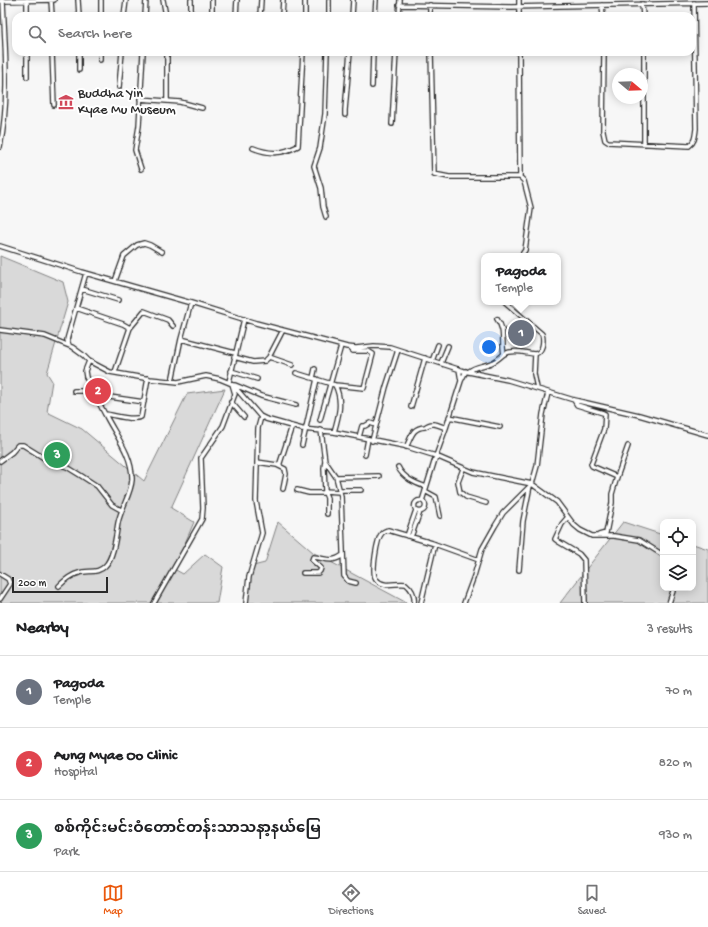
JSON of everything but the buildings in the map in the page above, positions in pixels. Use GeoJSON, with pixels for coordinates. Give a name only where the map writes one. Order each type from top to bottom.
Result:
{"type":"FeatureCollection","features":[{"type":"Feature","properties":{"kind":"street"},"geometry":{"type":"LineString","coordinates":[[27,0],[27,12]]}},
{"type":"Feature","properties":{"kind":"street"},"geometry":{"type":"LineString","coordinates":[[0,147],[6,91],[2,1],[52,0],[52,12]]}},
{"type":"Feature","properties":{"kind":"street"},"geometry":{"type":"LineString","coordinates":[[78,0],[79,12]]}},
{"type":"Feature","properties":{"kind":"street"},"geometry":{"type":"LineString","coordinates":[[101,0],[101,12]]}},
{"type":"Feature","properties":{"kind":"street"},"geometry":{"type":"LineString","coordinates":[[124,12],[126,0]]}},
{"type":"Feature","properties":{"kind":"street"},"geometry":{"type":"LineString","coordinates":[[145,12],[146,0]]}},
{"type":"Feature","properties":{"kind":"street"},"geometry":{"type":"LineString","coordinates":[[163,0],[165,12]]}},
{"type":"Feature","properties":{"kind":"street"},"geometry":{"type":"LineString","coordinates":[[191,0],[191,12]]}},
{"type":"Feature","properties":{"kind":"street"},"geometry":{"type":"LineString","coordinates":[[212,0],[212,12]]}},
{"type":"Feature","properties":{"kind":"street"},"geometry":{"type":"LineString","coordinates":[[236,12],[237,0]]}},
{"type":"Feature","properties":{"kind":"street"},"geometry":{"type":"LineString","coordinates":[[260,12],[261,0]]}},
{"type":"Feature","properties":{"kind":"street"},"geometry":{"type":"LineString","coordinates":[[282,12],[283,0]]}},
{"type":"Feature","properties":{"kind":"street"},"geometry":{"type":"LineString","coordinates":[[305,0],[305,12]]}},
{"type":"Feature","properties":{"kind":"street"},"geometry":{"type":"LineString","coordinates":[[329,12],[330,0]]}},
{"type":"Feature","properties":{"kind":"street"},"geometry":{"type":"LineString","coordinates":[[352,12],[353,0]]}},
{"type":"Feature","properties":{"kind":"street"},"geometry":{"type":"LineString","coordinates":[[375,12],[376,0]]}},
{"type":"Feature","properties":{"kind":"street"},"geometry":{"type":"LineString","coordinates":[[399,12],[400,0]]}},
{"type":"Feature","properties":{"kind":"street"},"geometry":{"type":"LineString","coordinates":[[452,0],[452,6]]}},
{"type":"Feature","properties":{"kind":"street"},"geometry":{"type":"LineString","coordinates":[[519,0],[519,12]]}},
{"type":"Feature","properties":{"kind":"street"},"geometry":{"type":"LineString","coordinates":[[587,0],[587,6]]}},
{"type":"Feature","properties":{"kind":"street"},"geometry":{"type":"LineString","coordinates":[[694,3],[694,12]]}},
{"type":"Feature","properties":{"kind":"street"},"geometry":{"type":"LineString","coordinates":[[399,5],[519,7],[708,3]]}},
{"type":"Feature","properties":{"kind":"street"},"geometry":{"type":"LineString","coordinates":[[642,4],[643,12]]}},
{"type":"Feature","properties":{"kind":"street"},"geometry":{"type":"LineString","coordinates":[[430,5],[430,12]]}},
{"type":"Feature","properties":{"kind":"street"},"geometry":{"type":"LineString","coordinates":[[602,5],[603,12]]}},
{"type":"Feature","properties":{"kind":"street"},"geometry":{"type":"LineString","coordinates":[[27,56],[27,77]]}},
{"type":"Feature","properties":{"kind":"street"},"geometry":{"type":"LineString","coordinates":[[52,56],[54,105]]}},
{"type":"Feature","properties":{"kind":"street"},"geometry":{"type":"LineString","coordinates":[[79,56],[79,70]]}},
{"type":"Feature","properties":{"kind":"street"},"geometry":{"type":"LineString","coordinates":[[120,87],[122,56]]}},
{"type":"Feature","properties":{"kind":"street"},"geometry":{"type":"LineString","coordinates":[[141,169],[135,150],[139,126],[143,56]]}},
{"type":"Feature","properties":{"kind":"street"},"geometry":{"type":"LineString","coordinates":[[167,100],[168,56]]}},
{"type":"Feature","properties":{"kind":"street"},"geometry":{"type":"LineString","coordinates":[[253,148],[263,152],[280,153],[289,151],[298,146],[303,56]]}},
{"type":"Feature","properties":{"kind":"street"},"geometry":{"type":"LineString","coordinates":[[326,216],[323,207],[320,182],[314,166],[320,148],[325,114],[327,56]]}},
{"type":"Feature","properties":{"kind":"street"},"geometry":{"type":"LineString","coordinates":[[345,116],[350,56]]}},
{"type":"Feature","properties":{"kind":"street"},"geometry":{"type":"LineString","coordinates":[[372,86],[373,56]]}},
{"type":"Feature","properties":{"kind":"street"},"geometry":{"type":"LineString","coordinates":[[392,124],[396,56]]}},
{"type":"Feature","properties":{"kind":"street"},"geometry":{"type":"LineString","coordinates":[[431,56],[434,174],[449,177],[520,178],[524,181],[531,208],[525,250],[523,253]]}},
{"type":"Feature","properties":{"kind":"street"},"geometry":{"type":"LineString","coordinates":[[519,56],[520,178]]}},
{"type":"Feature","properties":{"kind":"street"},"geometry":{"type":"LineString","coordinates":[[604,56],[603,137],[605,140],[608,142],[689,146],[693,143],[695,138],[694,56]]}},
{"type":"Feature","properties":{"kind":"street"},"geometry":{"type":"LineString","coordinates":[[644,56],[644,144]]}},
{"type":"Feature","properties":{"kind":"street"},"geometry":{"type":"LineString","coordinates":[[140,99],[167,100],[202,108]]}},
{"type":"Feature","properties":{"kind":"street"},"geometry":{"type":"LineString","coordinates":[[115,281],[124,256],[137,245],[144,243],[162,252]]}},
{"type":"Feature","properties":{"kind":"street"},"geometry":{"type":"LineString","coordinates":[[0,246],[86,273],[341,346],[350,348],[374,346],[390,347],[467,372],[508,380],[537,388],[548,393],[639,415],[708,435]]}},
{"type":"Feature","properties":{"kind":"street"},"geometry":{"type":"LineString","coordinates":[[86,273],[67,340],[68,344],[89,361],[108,372],[178,382],[206,376],[232,384],[261,396],[296,405]]}},
{"type":"Feature","properties":{"kind":"street"},"geometry":{"type":"LineString","coordinates":[[82,289],[118,300]]}},
{"type":"Feature","properties":{"kind":"street"},"geometry":{"type":"LineString","coordinates":[[172,381],[181,338],[191,303]]}},
{"type":"Feature","properties":{"kind":"street"},"geometry":{"type":"LineString","coordinates":[[409,537],[420,512],[425,507],[422,501],[436,456],[461,381],[467,372],[480,365],[493,363],[504,354],[518,351],[538,354],[541,351],[542,334],[508,305]]}},
{"type":"Feature","properties":{"kind":"street"},"geometry":{"type":"LineString","coordinates":[[76,308],[123,324],[130,328]]}},
{"type":"Feature","properties":{"kind":"street"},"geometry":{"type":"LineString","coordinates":[[115,372],[130,328],[144,311],[168,320],[173,326]]}},
{"type":"Feature","properties":{"kind":"street"},"geometry":{"type":"LineString","coordinates":[[154,603],[202,519],[203,508],[200,458],[220,431],[235,394],[232,384],[231,371],[244,319]]}},
{"type":"Feature","properties":{"kind":"street"},"geometry":{"type":"LineString","coordinates":[[496,319],[503,329],[502,337],[504,354]]}},
{"type":"Feature","properties":{"kind":"street"},"geometry":{"type":"LineString","coordinates":[[0,330],[43,335],[72,347]]}},
{"type":"Feature","properties":{"kind":"street"},"geometry":{"type":"LineString","coordinates":[[181,338],[253,362],[261,362],[265,361],[269,357],[283,330]]}},
{"type":"Feature","properties":{"kind":"street"},"geometry":{"type":"LineString","coordinates":[[59,341],[70,332]]}},
{"type":"Feature","properties":{"kind":"street"},"geometry":{"type":"LineString","coordinates":[[432,361],[438,345]]}},
{"type":"Feature","properties":{"kind":"street"},"geometry":{"type":"LineString","coordinates":[[320,420],[341,346]]}},
{"type":"Feature","properties":{"kind":"street"},"geometry":{"type":"LineString","coordinates":[[441,364],[448,346]]}},
{"type":"Feature","properties":{"kind":"street"},"geometry":{"type":"LineString","coordinates":[[296,373],[335,385],[364,388],[373,354],[368,351],[353,351],[350,348]]}},
{"type":"Feature","properties":{"kind":"street"},"geometry":{"type":"LineString","coordinates":[[365,455],[376,425],[398,350]]}},
{"type":"Feature","properties":{"kind":"street"},"geometry":{"type":"LineString","coordinates":[[535,354],[534,374],[537,388]]}},
{"type":"Feature","properties":{"kind":"street"},"geometry":{"type":"LineString","coordinates":[[269,357],[292,365]]}},
{"type":"Feature","properties":{"kind":"street"},"geometry":{"type":"LineString","coordinates":[[411,407],[426,358]]}},
{"type":"Feature","properties":{"kind":"street"},"geometry":{"type":"LineString","coordinates":[[59,586],[65,580],[80,572],[94,572],[105,567],[111,554],[121,510],[130,490],[132,470],[125,451],[86,378],[85,371],[89,361]]}},
{"type":"Feature","properties":{"kind":"street"},"geometry":{"type":"LineString","coordinates":[[302,445],[315,379],[315,369]]}},
{"type":"Feature","properties":{"kind":"street"},"geometry":{"type":"LineString","coordinates":[[459,369],[461,381]]}},
{"type":"Feature","properties":{"kind":"street"},"geometry":{"type":"LineString","coordinates":[[231,371],[257,379]]}},
{"type":"Feature","properties":{"kind":"street"},"geometry":{"type":"LineString","coordinates":[[105,414],[138,418],[141,417],[148,378]]}},
{"type":"Feature","properties":{"kind":"street"},"geometry":{"type":"LineString","coordinates":[[232,384],[262,417],[305,429],[334,432],[406,447],[436,456],[480,474],[531,485],[557,502],[580,530],[592,536],[614,536],[639,540],[660,553]]}},
{"type":"Feature","properties":{"kind":"street"},"geometry":{"type":"LineString","coordinates":[[334,432],[340,406],[340,399],[335,385]]}},
{"type":"Feature","properties":{"kind":"street"},"geometry":{"type":"LineString","coordinates":[[74,390],[94,391]]}},
{"type":"Feature","properties":{"kind":"street"},"geometry":{"type":"LineString","coordinates":[[519,570],[523,522],[531,485],[537,466],[543,414],[548,393]]}},
{"type":"Feature","properties":{"kind":"street"},"geometry":{"type":"LineString","coordinates":[[96,395],[144,402]]}},
{"type":"Feature","properties":{"kind":"street"},"geometry":{"type":"LineString","coordinates":[[574,400],[577,405],[605,414],[604,429],[590,464],[617,477]]}},
{"type":"Feature","properties":{"kind":"street"},"geometry":{"type":"LineString","coordinates":[[232,402],[244,417]]}},
{"type":"Feature","properties":{"kind":"street"},"geometry":{"type":"LineString","coordinates":[[449,416],[500,427]]}},
{"type":"Feature","properties":{"kind":"street"},"geometry":{"type":"LineString","coordinates":[[246,603],[249,577],[262,533],[256,501],[258,428],[262,417]]}},
{"type":"Feature","properties":{"kind":"street"},"geometry":{"type":"LineString","coordinates":[[359,437],[362,426],[370,423],[376,425]]}},
{"type":"Feature","properties":{"kind":"street"},"geometry":{"type":"LineString","coordinates":[[406,447],[414,431],[419,428],[425,427],[431,423],[446,428]]}},
{"type":"Feature","properties":{"kind":"street"},"geometry":{"type":"LineString","coordinates":[[279,466],[292,426]]}},
{"type":"Feature","properties":{"kind":"street"},"geometry":{"type":"LineString","coordinates":[[321,430],[325,461],[325,492],[328,514]]}},
{"type":"Feature","properties":{"kind":"street"},"geometry":{"type":"LineString","coordinates":[[0,461],[12,452],[18,445],[22,445],[44,458],[67,467],[97,486],[112,505],[121,510]]}},
{"type":"Feature","properties":{"kind":"street"},"geometry":{"type":"LineString","coordinates":[[592,536],[606,533],[612,503],[612,494],[628,446]]}},
{"type":"Feature","properties":{"kind":"street"},"geometry":{"type":"LineString","coordinates":[[325,461],[336,477],[340,491],[342,506],[344,576],[348,580],[356,583]]}},
{"type":"Feature","properties":{"kind":"street"},"geometry":{"type":"LineString","coordinates":[[257,462],[279,466],[286,469],[283,488]]}},
{"type":"Feature","properties":{"kind":"street"},"geometry":{"type":"LineString","coordinates":[[398,467],[405,477],[426,489],[436,497],[440,516]]}},
{"type":"Feature","properties":{"kind":"street"},"geometry":{"type":"LineString","coordinates":[[463,468],[458,482],[460,492],[466,497],[486,503]]}},
{"type":"Feature","properties":{"kind":"street"},"geometry":{"type":"LineString","coordinates":[[336,477],[379,476]]}},
{"type":"Feature","properties":{"kind":"street"},"geometry":{"type":"LineString","coordinates":[[464,603],[482,549],[500,518],[531,485]]}},
{"type":"Feature","properties":{"kind":"street"},"geometry":{"type":"LineString","coordinates":[[297,490],[316,494],[361,490]]}},
{"type":"Feature","properties":{"kind":"street"},"geometry":{"type":"LineString","coordinates":[[409,537],[416,510],[416,503],[422,501]]}},
{"type":"Feature","properties":{"kind":"street"},"geometry":{"type":"LineString","coordinates":[[416,510],[420,512]]}},
{"type":"Feature","properties":{"kind":"street"},"geometry":{"type":"LineString","coordinates":[[568,517],[562,524],[556,539],[584,560],[585,603]]}},
{"type":"Feature","properties":{"kind":"street"},"geometry":{"type":"LineString","coordinates":[[414,603],[414,596],[406,584],[386,585],[376,580],[374,576],[375,558],[383,532],[388,530],[435,544],[479,560]]}},
{"type":"Feature","properties":{"kind":"street"},"geometry":{"type":"LineString","coordinates":[[421,603],[435,544]]}},
{"type":"Feature","properties":{"kind":"street"},"geometry":{"type":"LineString","coordinates":[[303,573],[318,573],[320,571],[321,568],[312,560],[313,557],[330,561],[343,555]]}},
{"type":"Feature","properties":{"kind":"street"},"geometry":{"type":"LineString","coordinates":[[0,574],[8,579],[10,584],[0,598]]}},
{"type":"Feature","properties":{"kind":"street"},"geometry":{"type":"LineString","coordinates":[[669,603],[673,591]]}},
{"type":"Feature","properties":{"kind":"shaded area"},"geometry":{"type":"Polygon","coordinates":[[[0,256],[63,282],[68,302],[47,373],[52,381],[47,412],[82,429],[144,481],[187,394],[225,389],[171,508],[194,522],[174,569],[183,574],[205,554],[223,567],[217,603],[0,603],[0,256]]]}},
{"type":"Feature","properties":{"kind":"shaded area"},"geometry":{"type":"Polygon","coordinates":[[[278,522],[314,553],[407,603],[246,603],[253,566],[265,563],[278,522]]]}},
{"type":"Feature","properties":{"kind":"shaded area"},"geometry":{"type":"Polygon","coordinates":[[[623,522],[660,534],[660,591],[696,591],[696,545],[708,549],[708,603],[560,603],[623,522]]]}},
{"type":"Feature","properties":{"kind":"place","name":"Buddha Yin Kyae Mu Museum"},"geometry":{"type":"Point","coordinates":[66,102]}},
{"type":"Feature","properties":{"kind":"place","name":"Pagoda"},"geometry":{"type":"Point","coordinates":[521,333]}},
{"type":"Feature","properties":{"kind":"place","name":"Aung Myae Oo Clinic"},"geometry":{"type":"Point","coordinates":[98,391]}},
{"type":"Feature","properties":{"kind":"place","name":"စစ်ကိုင်းမင်းဝံတောင်တန်းသာသနာ့နယ်မြေ"},"geometry":{"type":"Point","coordinates":[57,455]}}]}
